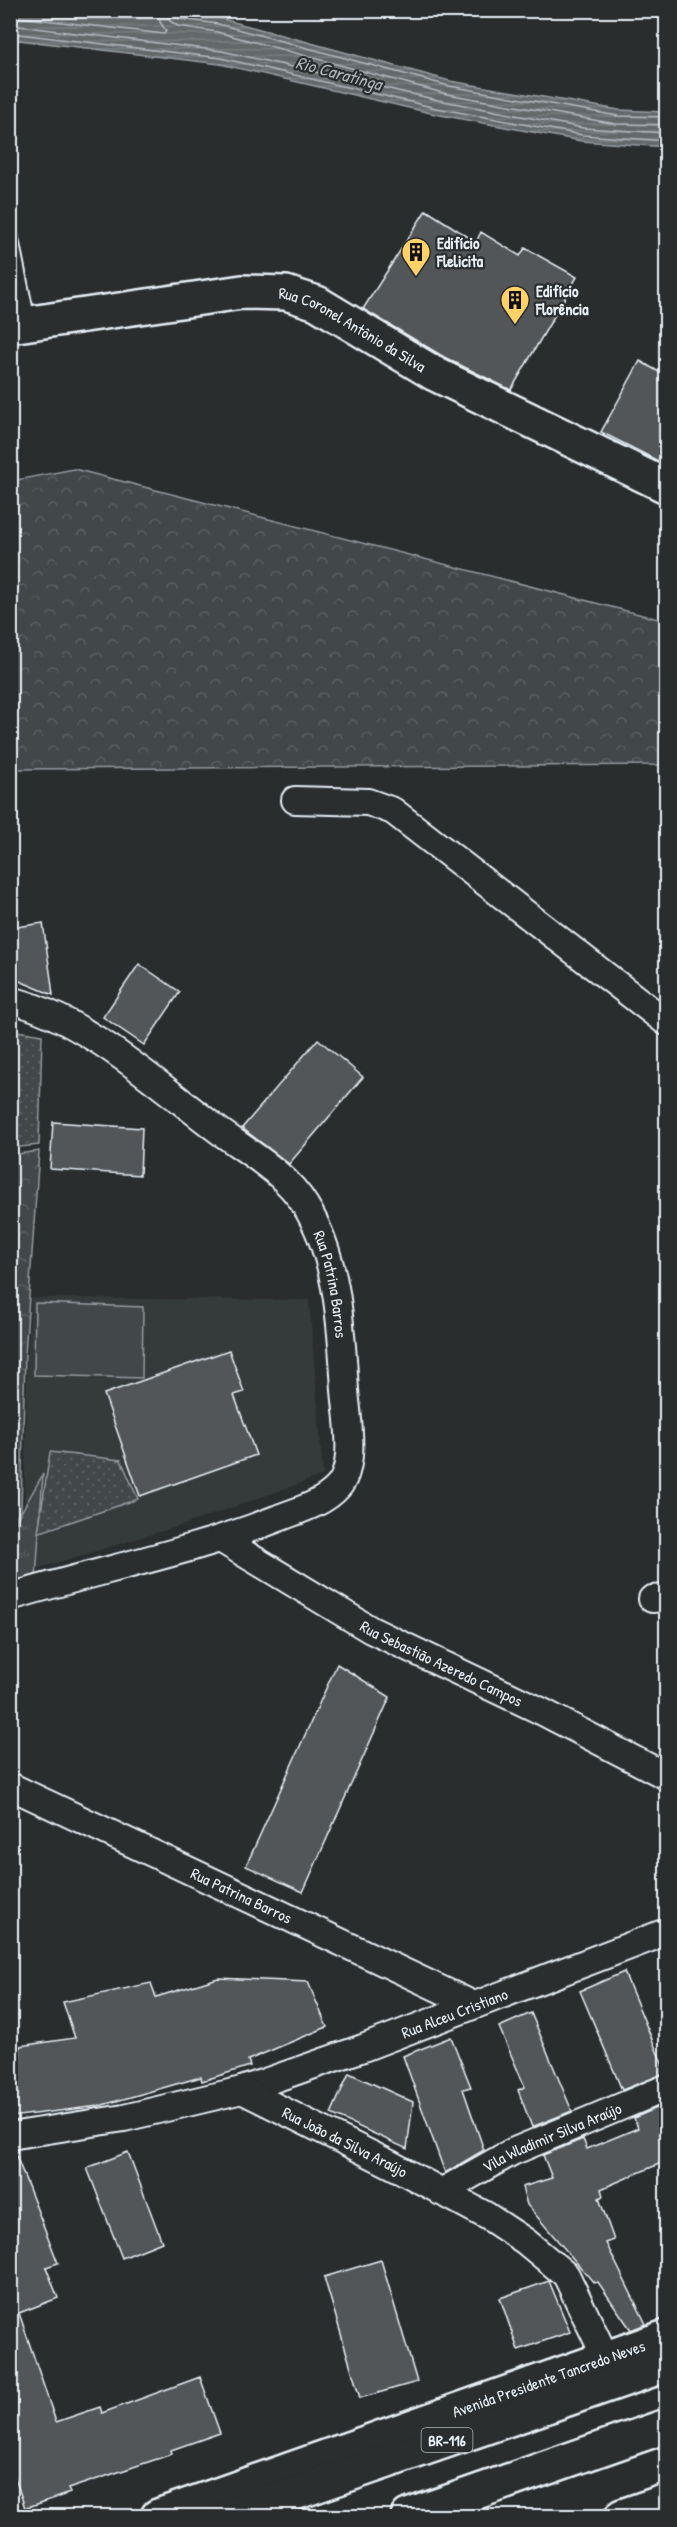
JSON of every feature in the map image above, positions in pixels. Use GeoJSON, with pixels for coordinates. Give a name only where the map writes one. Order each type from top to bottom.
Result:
{"type":"FeatureCollection","features":[{"type":"Feature","properties":{"kind":"main road","name":"Rua Coronel Antônio da Silva"},"geometry":{"type":"LineString","coordinates":[[19,324],[242,292],[286,293],[317,303],[435,374],[666,486]]}},
{"type":"Feature","properties":{"kind":"main road","name":"Avenida Presidente Tancredo Neves"},"geometry":{"type":"LineString","coordinates":[[158,2517],[666,2337]]}},
{"type":"Feature","properties":{"kind":"main road","name":"Avenida Presidente Tancredo Neves"},"geometry":{"type":"LineString","coordinates":[[228,2517],[666,2365]]}},
{"type":"Feature","properties":{"kind":"main road"},"geometry":{"type":"LineString","coordinates":[[408,2517],[666,2426]]}},
{"type":"Feature","properties":{"kind":"main road"},"geometry":{"type":"LineString","coordinates":[[622,2517],[666,2500]]}},
{"type":"Feature","properties":{"kind":"street"},"geometry":{"type":"LineString","coordinates":[[295,800],[368,802],[393,811],[666,1022]]}},
{"type":"Feature","properties":{"kind":"street","name":"Rua Patrina Barros"},"geometry":{"type":"LineString","coordinates":[[10,1000],[52,1015],[108,1047],[278,1173],[304,1203],[320,1233],[333,1277],[341,1333],[349,1439],[347,1472],[338,1488],[314,1504],[222,1540],[10,1597]]}},
{"type":"Feature","properties":{"kind":"street","name":"Rua Sebastião Azeredo Campos"},"geometry":{"type":"LineString","coordinates":[[222,1540],[371,1630],[541,1711],[666,1776]]}},
{"type":"Feature","properties":{"kind":"street","name":"Rua Patrina Barros"},"geometry":{"type":"LineString","coordinates":[[10,1786],[474,2005]]}},
{"type":"Feature","properties":{"kind":"street","name":"Rua Alceu Cristiano"},"geometry":{"type":"LineString","coordinates":[[242,2090],[363,2048],[666,1932]]}},
{"type":"Feature","properties":{"kind":"street","name":"Vila Wladimir Silva Araújo"},"geometry":{"type":"LineString","coordinates":[[441,2192],[512,2152],[666,2088]]}},
{"type":"Feature","properties":{"kind":"street"},"geometry":{"type":"LineString","coordinates":[[10,2136],[124,2118],[242,2090]]}},
{"type":"Feature","properties":{"kind":"street","name":"Rua João da Silva Araújo"},"geometry":{"type":"LineString","coordinates":[[242,2090],[487,2216],[525,2241],[566,2275],[606,2358]]}},
{"type":"Feature","properties":{"kind":"lane"},"geometry":{"type":"LineString","coordinates":[[10,234],[19,324]]}},
{"type":"Feature","properties":{"kind":"shaded area"},"geometry":{"type":"Polygon","coordinates":[[[31,1298],[309,1300],[323,1475],[189,1523],[23,1573],[27,1368],[31,1298]]]}},
{"type":"Feature","properties":{"kind":"green space"},"geometry":{"type":"Polygon","coordinates":[[[74,469],[666,621],[666,765],[11,769],[11,481],[74,469]]]}},
{"type":"Feature","properties":{"kind":"green space"},"geometry":{"type":"Polygon","coordinates":[[[10,1030],[42,1035],[39,1145],[11,1148],[10,1030]]]}},
{"type":"Feature","properties":{"kind":"green space"},"geometry":{"type":"Polygon","coordinates":[[[39,1151],[25,1355],[21,1509],[11,1525],[11,1155],[39,1151]]]}},
{"type":"Feature","properties":{"kind":"green space"},"geometry":{"type":"Polygon","coordinates":[[[35,1303],[143,1307],[142,1378],[34,1375],[35,1303]]]}},
{"type":"Feature","properties":{"kind":"green space"},"geometry":{"type":"Polygon","coordinates":[[[50,1452],[121,1460],[138,1499],[38,1533],[50,1452]]]}},
{"type":"Feature","properties":{"kind":"green space"},"geometry":{"type":"Polygon","coordinates":[[[43,1474],[36,1578],[11,1587],[11,1530],[43,1474]]]}},
{"type":"Feature","properties":{"kind":"water","name":"Rio Caratinga"},"geometry":{"type":"Polygon","coordinates":[[[159,10],[219,18],[450,81],[619,110],[666,112],[666,147],[581,141],[435,114],[220,64],[11,39],[11,11],[159,10]]]}},
{"type":"Feature","properties":{"kind":"building"},"geometry":{"type":"Polygon","coordinates":[[[426,210],[476,242],[481,232],[520,256],[525,248],[577,277],[511,390],[444,357],[363,309],[426,210]]]}},
{"type":"Feature","properties":{"kind":"building"},"geometry":{"type":"Polygon","coordinates":[[[640,361],[666,376],[666,465],[601,432],[640,361]]]}},
{"type":"Feature","properties":{"kind":"building"},"geometry":{"type":"Polygon","coordinates":[[[43,923],[53,995],[10,977],[10,928],[43,923]]]}},
{"type":"Feature","properties":{"kind":"building"},"geometry":{"type":"Polygon","coordinates":[[[139,964],[180,992],[144,1045],[103,1017],[139,964]]]}},
{"type":"Feature","properties":{"kind":"building"},"geometry":{"type":"Polygon","coordinates":[[[318,1039],[363,1077],[289,1164],[242,1128],[318,1039]]]}},
{"type":"Feature","properties":{"kind":"building"},"geometry":{"type":"Polygon","coordinates":[[[53,1122],[142,1128],[140,1175],[50,1169],[53,1122]]]}},
{"type":"Feature","properties":{"kind":"building"},"geometry":{"type":"Polygon","coordinates":[[[229,1350],[244,1392],[234,1395],[256,1455],[140,1496],[104,1394],[229,1350]]]}},
{"type":"Feature","properties":{"kind":"building"},"geometry":{"type":"Polygon","coordinates":[[[337,1664],[390,1697],[303,1892],[246,1866],[337,1664]]]}},
{"type":"Feature","properties":{"kind":"building"},"geometry":{"type":"Polygon","coordinates":[[[624,1972],[666,2073],[622,2090],[580,1991],[624,1972]]]}},
{"type":"Feature","properties":{"kind":"building"},"geometry":{"type":"Polygon","coordinates":[[[218,1978],[308,1982],[327,2027],[248,2060],[250,2066],[202,2081],[201,2077],[99,2106],[10,2117],[10,2056],[20,2055],[20,2046],[75,2038],[63,2002],[151,1983],[156,1997],[218,1978]]]}},
{"type":"Feature","properties":{"kind":"building"},"geometry":{"type":"Polygon","coordinates":[[[531,2013],[572,2111],[532,2127],[518,2090],[525,2087],[499,2027],[531,2013]]]}},
{"type":"Feature","properties":{"kind":"building"},"geometry":{"type":"Polygon","coordinates":[[[451,2037],[471,2087],[463,2089],[484,2150],[445,2173],[403,2056],[451,2037]]]}},
{"type":"Feature","properties":{"kind":"building"},"geometry":{"type":"Polygon","coordinates":[[[349,2073],[413,2102],[407,2149],[331,2114],[349,2073]]]}},
{"type":"Feature","properties":{"kind":"building"},"geometry":{"type":"Polygon","coordinates":[[[666,2104],[666,2161],[601,2189],[603,2196],[599,2198],[614,2240],[606,2243],[646,2324],[631,2330],[598,2282],[594,2283],[527,2205],[522,2187],[552,2178],[543,2155],[583,2139],[587,2149],[638,2128],[634,2118],[666,2104]]]}},
{"type":"Feature","properties":{"kind":"building"},"geometry":{"type":"Polygon","coordinates":[[[14,2150],[58,2263],[46,2267],[58,2298],[19,2313],[56,2422],[100,2407],[102,2413],[200,2377],[220,2433],[171,2450],[172,2454],[68,2489],[70,2493],[25,2508],[10,2463],[10,2151],[14,2150]]]}},
{"type":"Feature","properties":{"kind":"building"},"geometry":{"type":"Polygon","coordinates":[[[128,2152],[162,2242],[122,2258],[87,2168],[128,2152]]]}},
{"type":"Feature","properties":{"kind":"building"},"geometry":{"type":"Polygon","coordinates":[[[381,2260],[417,2382],[360,2398],[324,2277],[381,2260]]]}},
{"type":"Feature","properties":{"kind":"building"},"geometry":{"type":"Polygon","coordinates":[[[549,2281],[570,2332],[518,2350],[500,2298],[549,2281]]]}},
{"type":"Feature","properties":{"kind":"place","name":"Edifício Flelicita"},"geometry":{"type":"Point","coordinates":[416,278]}},
{"type":"Feature","properties":{"kind":"place","name":"Edifício Florência"},"geometry":{"type":"Point","coordinates":[515,326]}}]}
